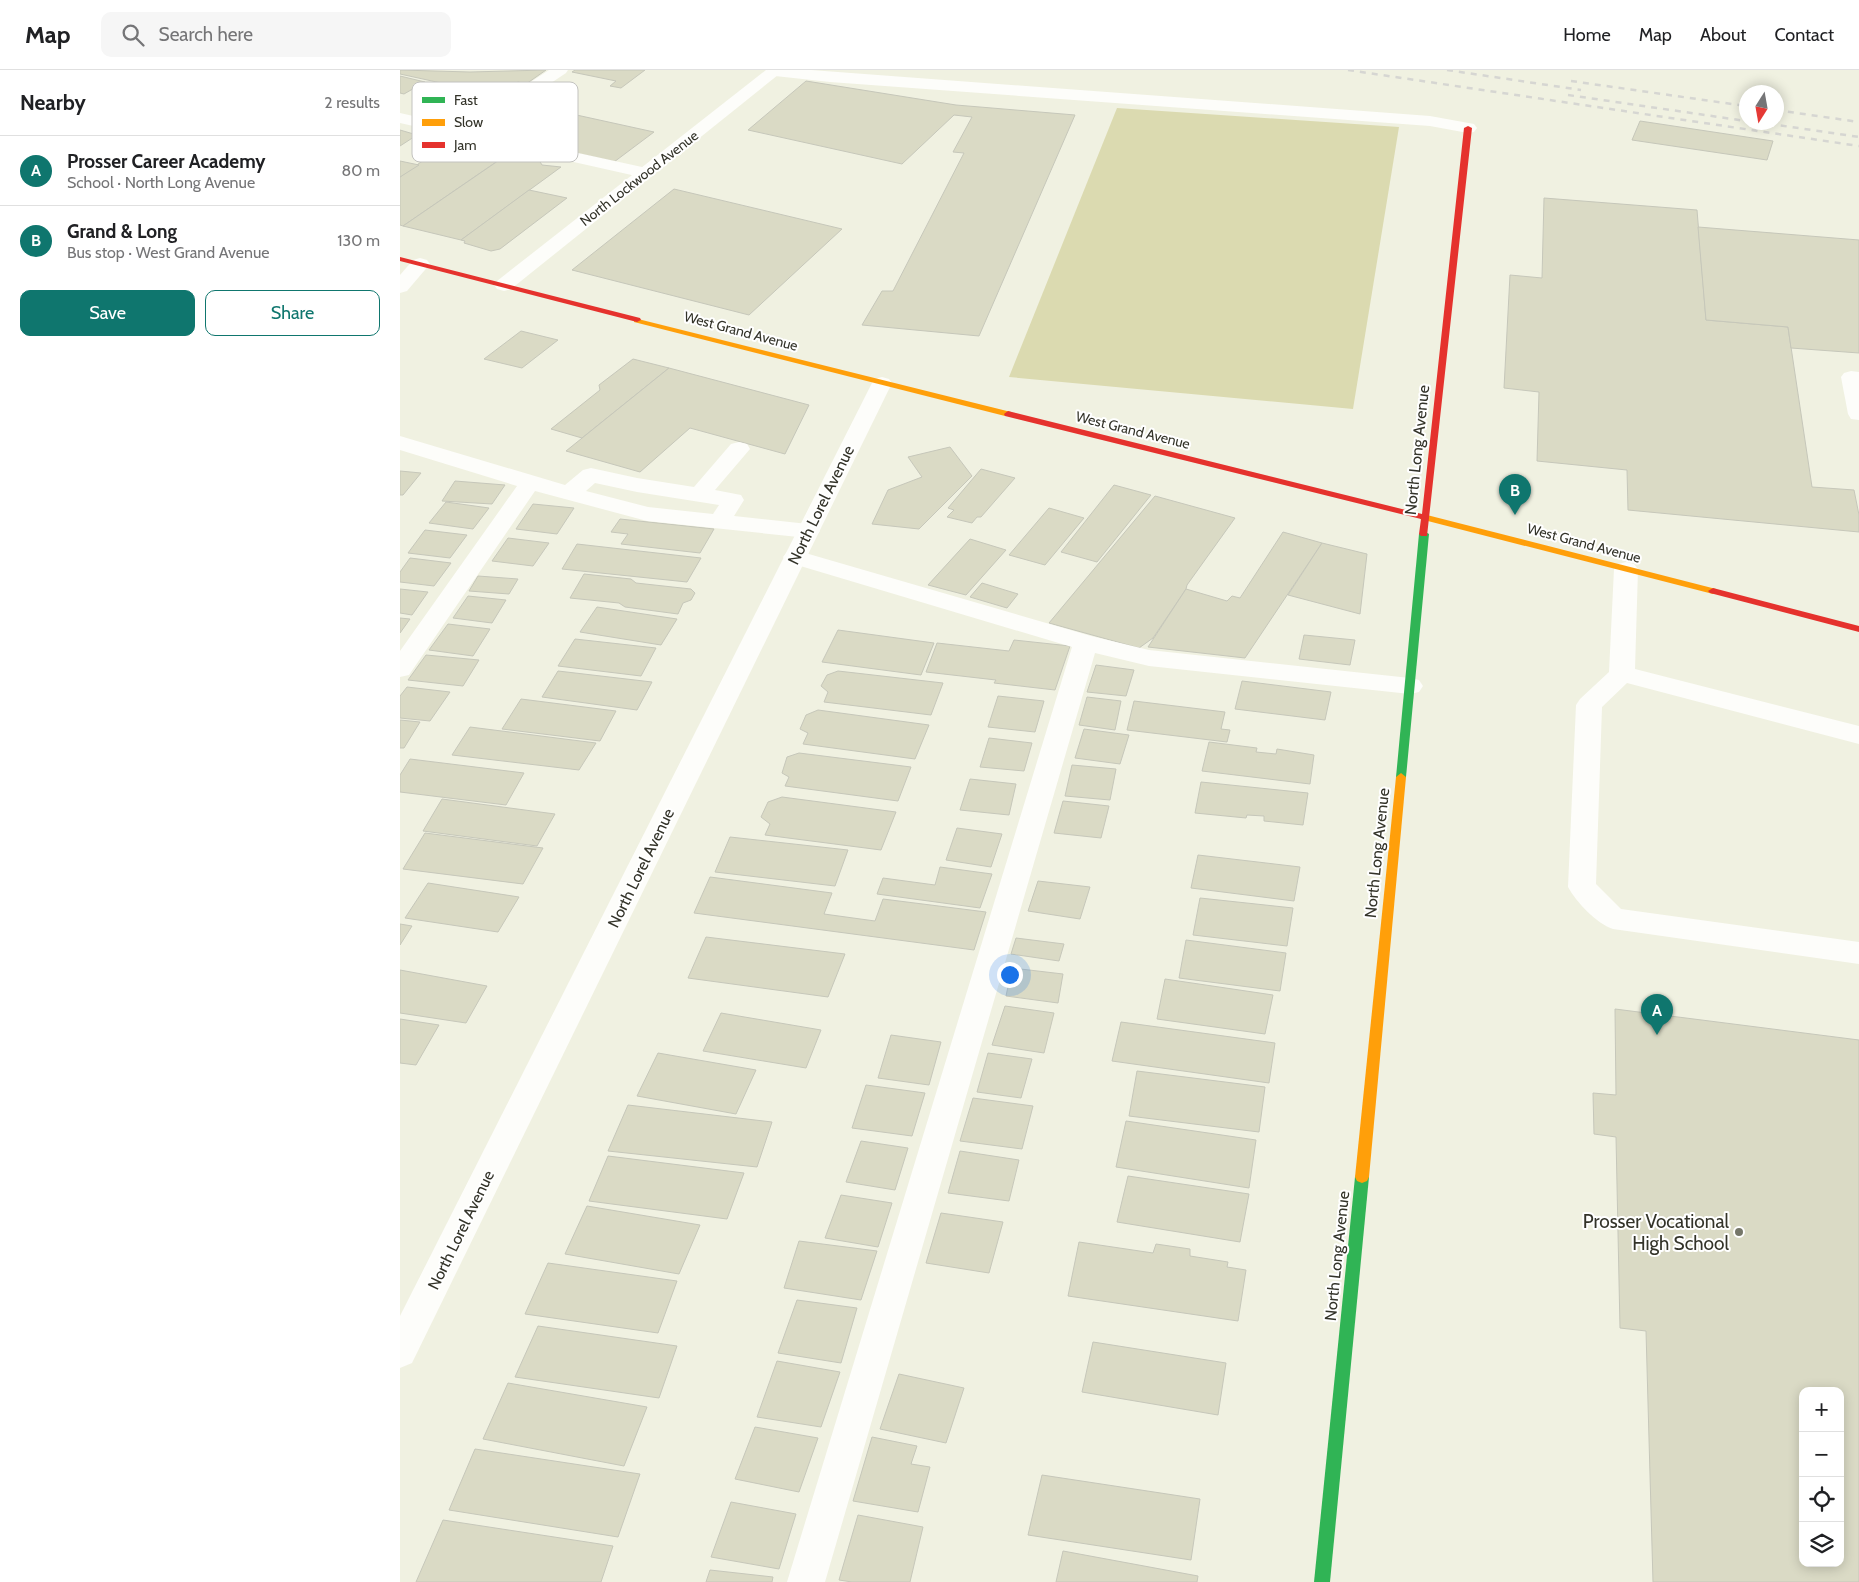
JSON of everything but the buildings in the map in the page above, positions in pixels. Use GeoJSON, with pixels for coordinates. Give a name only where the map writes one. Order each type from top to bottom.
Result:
{"type":"FeatureCollection","features":[{"type":"Feature","properties":{"kind":"street"},"geometry":{"type":"LineString","coordinates":[[542,82],[560,70]]}},
{"type":"Feature","properties":{"kind":"street","name":"North Lockwood Avenue"},"geometry":{"type":"LineString","coordinates":[[504,284],[775,71],[830,77],[1424,120],[1468,128]]}},
{"type":"Feature","properties":{"kind":"street","name":"North Long Avenue"},"geometry":{"type":"LineString","coordinates":[[1322,1582],[1426,517],[1468,128]]}},
{"type":"Feature","properties":{"kind":"street"},"geometry":{"type":"LineString","coordinates":[[578,158],[645,173]]}},
{"type":"Feature","properties":{"kind":"street","name":"West Grand Avenue"},"geometry":{"type":"LineString","coordinates":[[400,259],[504,284],[882,383],[1426,517],[1859,629]]}},
{"type":"Feature","properties":{"kind":"street"},"geometry":{"type":"LineString","coordinates":[[400,287],[420,264]]}},
{"type":"Feature","properties":{"kind":"street"},"geometry":{"type":"LineString","coordinates":[[1859,378],[1851,377],[1859,414]]}},
{"type":"Feature","properties":{"kind":"street","name":"North Lorel Avenue"},"geometry":{"type":"LineString","coordinates":[[400,1352],[882,383]]}},
{"type":"Feature","properties":{"kind":"street"},"geometry":{"type":"LineString","coordinates":[[400,443],[530,482],[648,514],[808,531]]}},
{"type":"Feature","properties":{"kind":"street"},"geometry":{"type":"LineString","coordinates":[[699,495],[739,449]]}},
{"type":"Feature","properties":{"kind":"street"},"geometry":{"type":"LineString","coordinates":[[570,493],[592,475],[637,485],[733,500],[720,521]]}},
{"type":"Feature","properties":{"kind":"street"},"geometry":{"type":"LineString","coordinates":[[400,669],[530,482]]}},
{"type":"Feature","properties":{"kind":"street"},"geometry":{"type":"LineString","coordinates":[[795,557],[1086,643],[1149,658],[1410,686]]}},
{"type":"Feature","properties":{"kind":"street"},"geometry":{"type":"LineString","coordinates":[[1626,569],[1622,674],[1589,705],[1582,887],[1613,918],[1859,953]]}},
{"type":"Feature","properties":{"kind":"street"},"geometry":{"type":"LineString","coordinates":[[806,1582],[1086,643]]}},
{"type":"Feature","properties":{"kind":"street"},"geometry":{"type":"LineString","coordinates":[[1622,674],[1859,735]]}},
{"type":"Feature","properties":{"kind":"green space"},"geometry":{"type":"Polygon","coordinates":[[[1117,108],[1399,127],[1353,409],[1009,377],[1117,108]]]}},
{"type":"Feature","properties":{"kind":"railway"},"geometry":{"type":"LineString","coordinates":[[1348,70],[1859,146]]}},
{"type":"Feature","properties":{"kind":"railway"},"geometry":{"type":"LineString","coordinates":[[1447,70],[1581,90]]}},
{"type":"Feature","properties":{"kind":"railway"},"geometry":{"type":"LineString","coordinates":[[1571,81],[1739,105]]}},
{"type":"Feature","properties":{"kind":"railway"},"geometry":{"type":"LineString","coordinates":[[1568,95],[1739,120]]}},
{"type":"Feature","properties":{"kind":"railway"},"geometry":{"type":"LineString","coordinates":[[1784,111],[1859,122]]}},
{"type":"Feature","properties":{"kind":"railway"},"geometry":{"type":"LineString","coordinates":[[1784,126],[1859,137]]}},
{"type":"Feature","properties":{"kind":"traffic: fast"},"geometry":{"type":"LineString","coordinates":[[1401,777],[1424,534]]}},
{"type":"Feature","properties":{"kind":"traffic: fast"},"geometry":{"type":"LineString","coordinates":[[1322,1582],[1362,1177]]}},
{"type":"Feature","properties":{"kind":"traffic: slow"},"geometry":{"type":"LineString","coordinates":[[637,320],[1008,414]]}},
{"type":"Feature","properties":{"kind":"traffic: slow"},"geometry":{"type":"LineString","coordinates":[[1423,517],[1713,591]]}},
{"type":"Feature","properties":{"kind":"traffic: slow"},"geometry":{"type":"LineString","coordinates":[[1362,1177],[1401,777]]}},
{"type":"Feature","properties":{"kind":"traffic: jam"},"geometry":{"type":"LineString","coordinates":[[1424,534],[1468,128]]}},
{"type":"Feature","properties":{"kind":"traffic: jam"},"geometry":{"type":"LineString","coordinates":[[400,259],[637,320]]}},
{"type":"Feature","properties":{"kind":"traffic: jam"},"geometry":{"type":"LineString","coordinates":[[1008,414],[1423,517]]}},
{"type":"Feature","properties":{"kind":"traffic: jam"},"geometry":{"type":"LineString","coordinates":[[1713,591],[1859,629]]}},
{"type":"Feature","properties":{"kind":"place","name":"Grand & Long"},"geometry":{"type":"Point","coordinates":[1515,515]}},
{"type":"Feature","properties":{"kind":"place","name":"Prosser Career Academy"},"geometry":{"type":"Point","coordinates":[1657,1035]}},
{"type":"Feature","properties":{"kind":"place","name":"Prosser Vocational High School"},"geometry":{"type":"Point","coordinates":[1739,1232]}}]}
